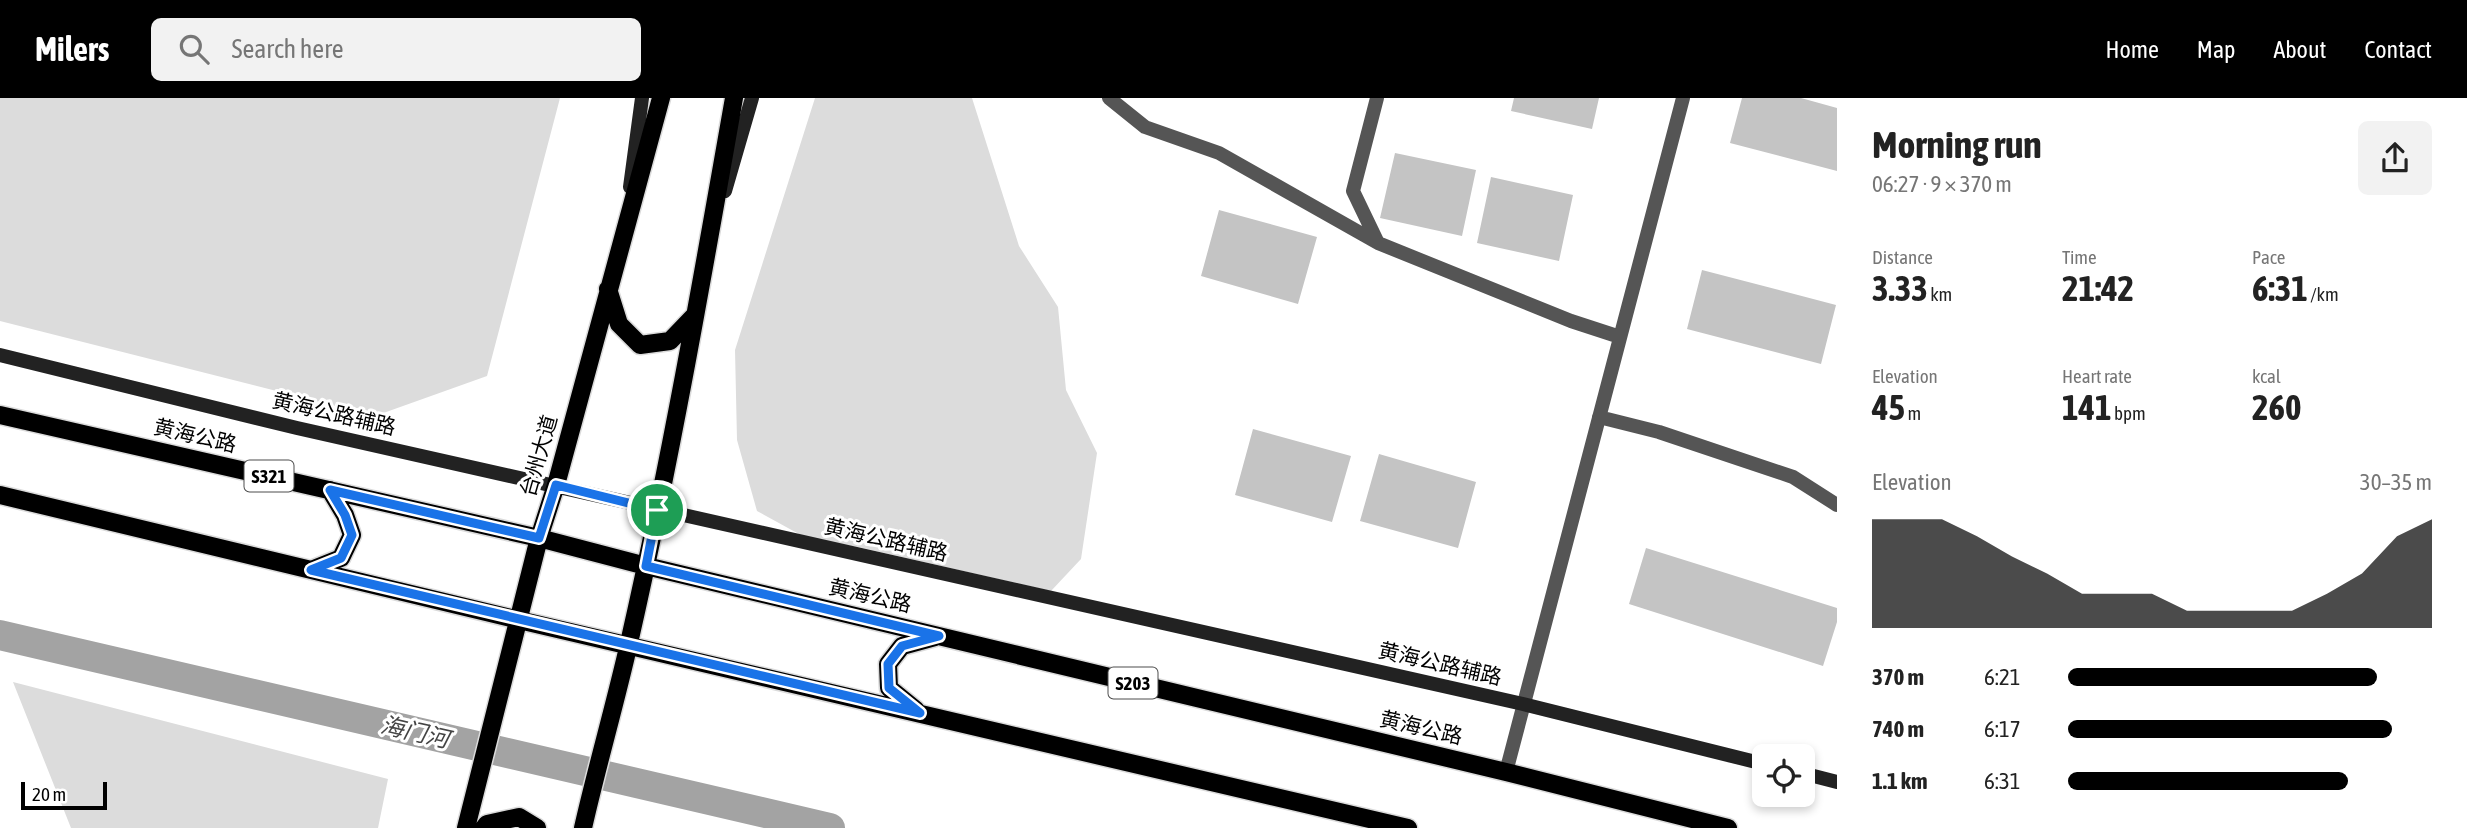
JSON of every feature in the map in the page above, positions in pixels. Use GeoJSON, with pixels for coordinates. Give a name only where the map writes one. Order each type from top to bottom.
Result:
{"type":"FeatureCollection","features":[{"type":"Feature","properties":{"kind":"main road"},"geometry":{"type":"LineString","coordinates":[[626,221],[642,98]]}},
{"type":"Feature","properties":{"kind":"main road","name":"台州大道"},"geometry":{"type":"LineString","coordinates":[[466,828],[539,538],[556,485],[661,98]]}},
{"type":"Feature","properties":{"kind":"main road"},"geometry":{"type":"LineString","coordinates":[[583,828],[646,566],[734,98]]}},
{"type":"Feature","properties":{"kind":"main road"},"geometry":{"type":"LineString","coordinates":[[708,246],[752,98]]}},
{"type":"Feature","properties":{"kind":"main road"},"geometry":{"type":"LineString","coordinates":[[608,289],[619,324],[640,345],[670,341],[695,314]]}},
{"type":"Feature","properties":{"kind":"main road","name":"黄海公路辅路"},"geometry":{"type":"LineString","coordinates":[[0,355],[296,428],[1523,704],[1752,761]]}},
{"type":"Feature","properties":{"kind":"main road","name":"黄海公路"},"geometry":{"type":"LineString","coordinates":[[0,415],[539,538],[1728,828]]}},
{"type":"Feature","properties":{"kind":"main road"},"geometry":{"type":"LineString","coordinates":[[311,570],[341,558],[352,535],[345,515],[330,490]]}},
{"type":"Feature","properties":{"kind":"main road"},"geometry":{"type":"LineString","coordinates":[[0,495],[519,620],[1408,828]]}},
{"type":"Feature","properties":{"kind":"main road"},"geometry":{"type":"LineString","coordinates":[[920,713],[889,688],[888,664],[902,646],[939,636]]}},
{"type":"Feature","properties":{"kind":"main road"},"geometry":{"type":"LineString","coordinates":[[1815,776],[1837,782]]}},
{"type":"Feature","properties":{"kind":"main road"},"geometry":{"type":"LineString","coordinates":[[484,828],[487,824],[519,817],[537,828]]}},
{"type":"Feature","properties":{"kind":"street"},"geometry":{"type":"LineString","coordinates":[[1109,98],[1145,127],[1219,153],[1378,243],[1571,321],[1620,337]]}},
{"type":"Feature","properties":{"kind":"street"},"geometry":{"type":"LineString","coordinates":[[1377,98],[1353,191],[1378,243]]}},
{"type":"Feature","properties":{"kind":"street"},"geometry":{"type":"LineString","coordinates":[[1506,772],[1683,98]]}},
{"type":"Feature","properties":{"kind":"street"},"geometry":{"type":"LineString","coordinates":[[1599,417],[1659,432],[1793,477],[1837,505]]}},
{"type":"Feature","properties":{"kind":"shaded area"},"geometry":{"type":"Polygon","coordinates":[[[0,98],[560,98],[487,376],[375,416],[0,321],[0,98]]]}},
{"type":"Feature","properties":{"kind":"shaded area"},"geometry":{"type":"Polygon","coordinates":[[[815,98],[972,98],[1019,246],[1058,307],[1066,390],[1097,453],[1081,559],[1051,591],[858,547],[808,539],[757,511],[737,440],[735,350],[815,98]]]}},
{"type":"Feature","properties":{"kind":"shaded area"},"geometry":{"type":"Polygon","coordinates":[[[13,682],[388,779],[378,828],[71,828],[13,682]]]}},
{"type":"Feature","properties":{"kind":"building"},"geometry":{"type":"Polygon","coordinates":[[[1514,98],[1599,98],[1592,129],[1511,111],[1514,98]]]}},
{"type":"Feature","properties":{"kind":"building"},"geometry":{"type":"Polygon","coordinates":[[[1742,98],[1801,98],[1837,108],[1837,171],[1730,143],[1742,98]]]}},
{"type":"Feature","properties":{"kind":"building"},"geometry":{"type":"Polygon","coordinates":[[[1395,153],[1476,170],[1462,236],[1380,218],[1395,153]]]}},
{"type":"Feature","properties":{"kind":"building"},"geometry":{"type":"Polygon","coordinates":[[[1491,177],[1573,195],[1559,261],[1477,243],[1491,177]]]}},
{"type":"Feature","properties":{"kind":"building"},"geometry":{"type":"Polygon","coordinates":[[[1219,210],[1317,237],[1298,304],[1201,276],[1219,210]]]}},
{"type":"Feature","properties":{"kind":"building"},"geometry":{"type":"Polygon","coordinates":[[[1702,270],[1836,305],[1821,364],[1687,329],[1702,270]]]}},
{"type":"Feature","properties":{"kind":"building"},"geometry":{"type":"Polygon","coordinates":[[[1253,429],[1351,456],[1332,522],[1235,495],[1253,429]]]}},
{"type":"Feature","properties":{"kind":"building"},"geometry":{"type":"Polygon","coordinates":[[[1379,454],[1476,482],[1458,548],[1360,521],[1379,454]]]}},
{"type":"Feature","properties":{"kind":"building"},"geometry":{"type":"Polygon","coordinates":[[[1646,548],[1837,608],[1837,622],[1823,666],[1629,604],[1646,548]]]}},
{"type":"Feature","properties":{"kind":"waterway","name":"海门河"},"geometry":{"type":"LineString","coordinates":[[0,635],[830,828]]}},
{"type":"Feature","properties":{"kind":"route"},"geometry":{"type":"LineString","coordinates":[[556,485],[657,510],[646,566],[939,636],[902,646],[888,664],[889,688],[920,713],[311,570],[341,558],[352,535],[345,515],[330,490],[539,538],[556,485]]}}]}
